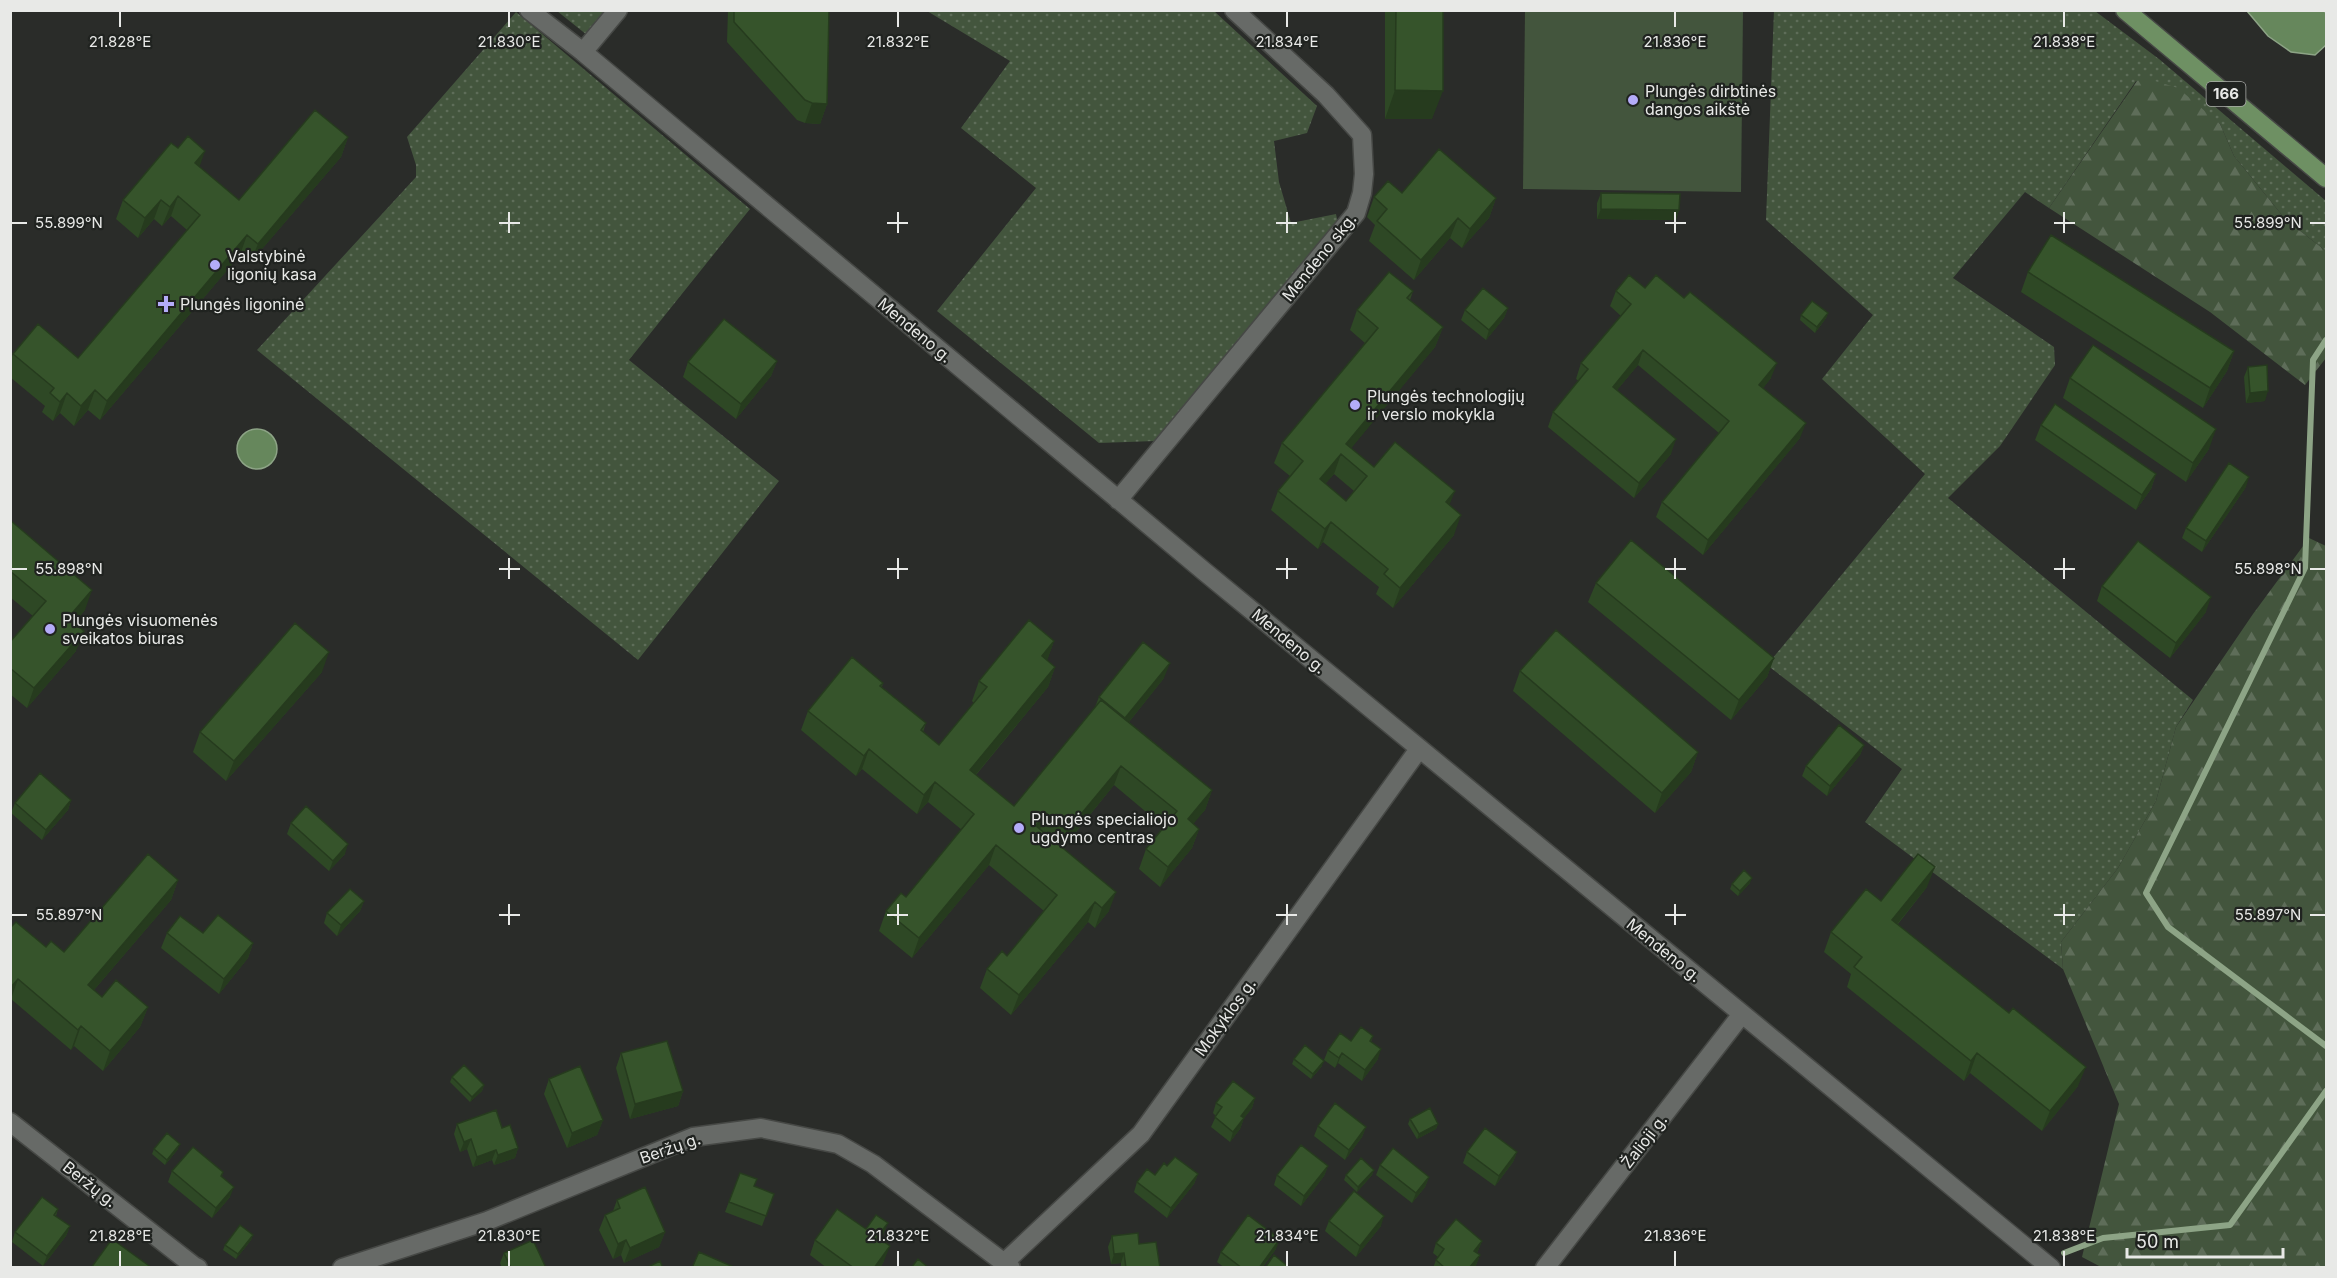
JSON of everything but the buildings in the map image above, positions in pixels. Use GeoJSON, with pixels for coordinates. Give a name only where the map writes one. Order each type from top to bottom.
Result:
{"type":"FeatureCollection","features":[{"type":"Feature","properties":{"kind":"main road","name":"166"},"geometry":{"type":"LineString","coordinates":[[2125,10],[2326,178]]}},
{"type":"Feature","properties":{"kind":"street","name":"Mendeno g."},"geometry":{"type":"LineString","coordinates":[[529,10],[583,52],[1419,749],[2051,1268]]}},
{"type":"Feature","properties":{"kind":"street"},"geometry":{"type":"LineString","coordinates":[[583,52],[618,10]]}},
{"type":"Feature","properties":{"kind":"street","name":"Mendeno skg."},"geometry":{"type":"LineString","coordinates":[[1118,500],[1356,213],[1362,193],[1362,135],[1326,94],[1234,10]]}},
{"type":"Feature","properties":{"kind":"street","name":"Mokyklos g."},"geometry":{"type":"LineString","coordinates":[[1008,1265],[1141,1134],[1419,749]]}},
{"type":"Feature","properties":{"kind":"street","name":"Žalioji g."},"geometry":{"type":"LineString","coordinates":[[1545,1268],[1742,1014]]}},
{"type":"Feature","properties":{"kind":"street","name":"Beržų g."},"geometry":{"type":"LineString","coordinates":[[10,1122],[198,1268]]}},
{"type":"Feature","properties":{"kind":"street","name":"Beržų g."},"geometry":{"type":"LineString","coordinates":[[342,1268],[487,1221],[693,1137],[761,1128],[838,1144],[873,1164],[1008,1265]]}},
{"type":"Feature","properties":{"kind":"green space"},"geometry":{"type":"Polygon","coordinates":[[[1774,10],[2095,11],[2159,59],[2326,201],[2326,251],[2286,220],[2234,156],[2220,124],[2136,81],[2049,208],[2025,192],[1953,278],[2054,347],[2055,365],[2000,446],[1948,498],[2193,700],[2176,727],[2156,801],[2118,868],[2061,942],[2063,969],[1865,822],[1902,769],[1767,665],[1925,474],[1822,379],[1873,315],[1766,220],[1774,10]]]}},
{"type":"Feature","properties":{"kind":"green space"},"geometry":{"type":"Polygon","coordinates":[[[557,11],[609,11],[587,35],[557,11]]]}},
{"type":"Feature","properties":{"kind":"green space"},"geometry":{"type":"Polygon","coordinates":[[[927,11],[1214,11],[1317,106],[1307,133],[1274,141],[1279,182],[1291,223],[1336,214],[1338,224],[1155,441],[1099,443],[937,311],[1036,188],[961,128],[1010,61],[927,11]]]}},
{"type":"Feature","properties":{"kind":"green space","name":"Plungės dirbtinės dangos aikštė"},"geometry":{"type":"Polygon","coordinates":[[[1525,11],[1743,11],[1741,192],[1523,189],[1525,11]]]}},
{"type":"Feature","properties":{"kind":"green space"},"geometry":{"type":"Polygon","coordinates":[[[516,12],[750,209],[629,360],[779,481],[638,660],[257,350],[416,177],[416,165],[407,137],[516,12]]]}},
{"type":"Feature","properties":{"kind":"green space"},"geometry":{"type":"Polygon","coordinates":[[[2145,78],[2178,88],[2220,124],[2234,156],[2286,220],[2326,251],[2326,358],[2305,385],[2210,312],[2049,208],[2137,81],[2145,78]]]}},
{"type":"Feature","properties":{"kind":"green space"},"geometry":{"type":"Polygon","coordinates":[[[2309,538],[2326,546],[2326,1267],[2101,1267],[2082,1257],[2119,1104],[2063,969],[2061,942],[2118,868],[2156,801],[2176,727],[2253,614],[2309,538]]]}},
{"type":"Feature","properties":{"kind":"shaded area"},"geometry":{"type":"Polygon","coordinates":[[[2247,11],[2324,11],[2326,13],[2326,45],[2315,55],[2291,52],[2268,36],[2247,11]]]}},
{"type":"Feature","properties":{"kind":"shaded area"},"geometry":{"type":"Polygon","coordinates":[[[257,429],[271,435],[277,449],[271,463],[257,469],[243,463],[237,449],[243,435],[257,429]]]}},
{"type":"Feature","properties":{"kind":"waterway"},"geometry":{"type":"LineString","coordinates":[[2326,340],[2313,360],[2305,568],[2146,893],[2168,927],[2326,1046]]}},
{"type":"Feature","properties":{"kind":"waterway"},"geometry":{"type":"LineString","coordinates":[[2064,1253],[2103,1238],[2230,1225],[2326,1091]]}},
{"type":"Feature","properties":{"kind":"place","name":"Plungės dirbtinės dangos aikštė"},"geometry":{"type":"Point","coordinates":[1633,100]}},
{"type":"Feature","properties":{"kind":"place","name":"Valstybinė ligonių kasa"},"geometry":{"type":"Point","coordinates":[215,265]}},
{"type":"Feature","properties":{"kind":"place","name":"Plungės ligoninė"},"geometry":{"type":"Point","coordinates":[166,304]}},
{"type":"Feature","properties":{"kind":"place","name":"Plungės technologijų ir verslo mokykla"},"geometry":{"type":"Point","coordinates":[1355,405]}},
{"type":"Feature","properties":{"kind":"place","name":"Plungės visuomenės sveikatos biuras"},"geometry":{"type":"Point","coordinates":[50,629]}},
{"type":"Feature","properties":{"kind":"place","name":"Plungės specialiojo ugdymo centras"},"geometry":{"type":"Point","coordinates":[1019,828]}}]}
